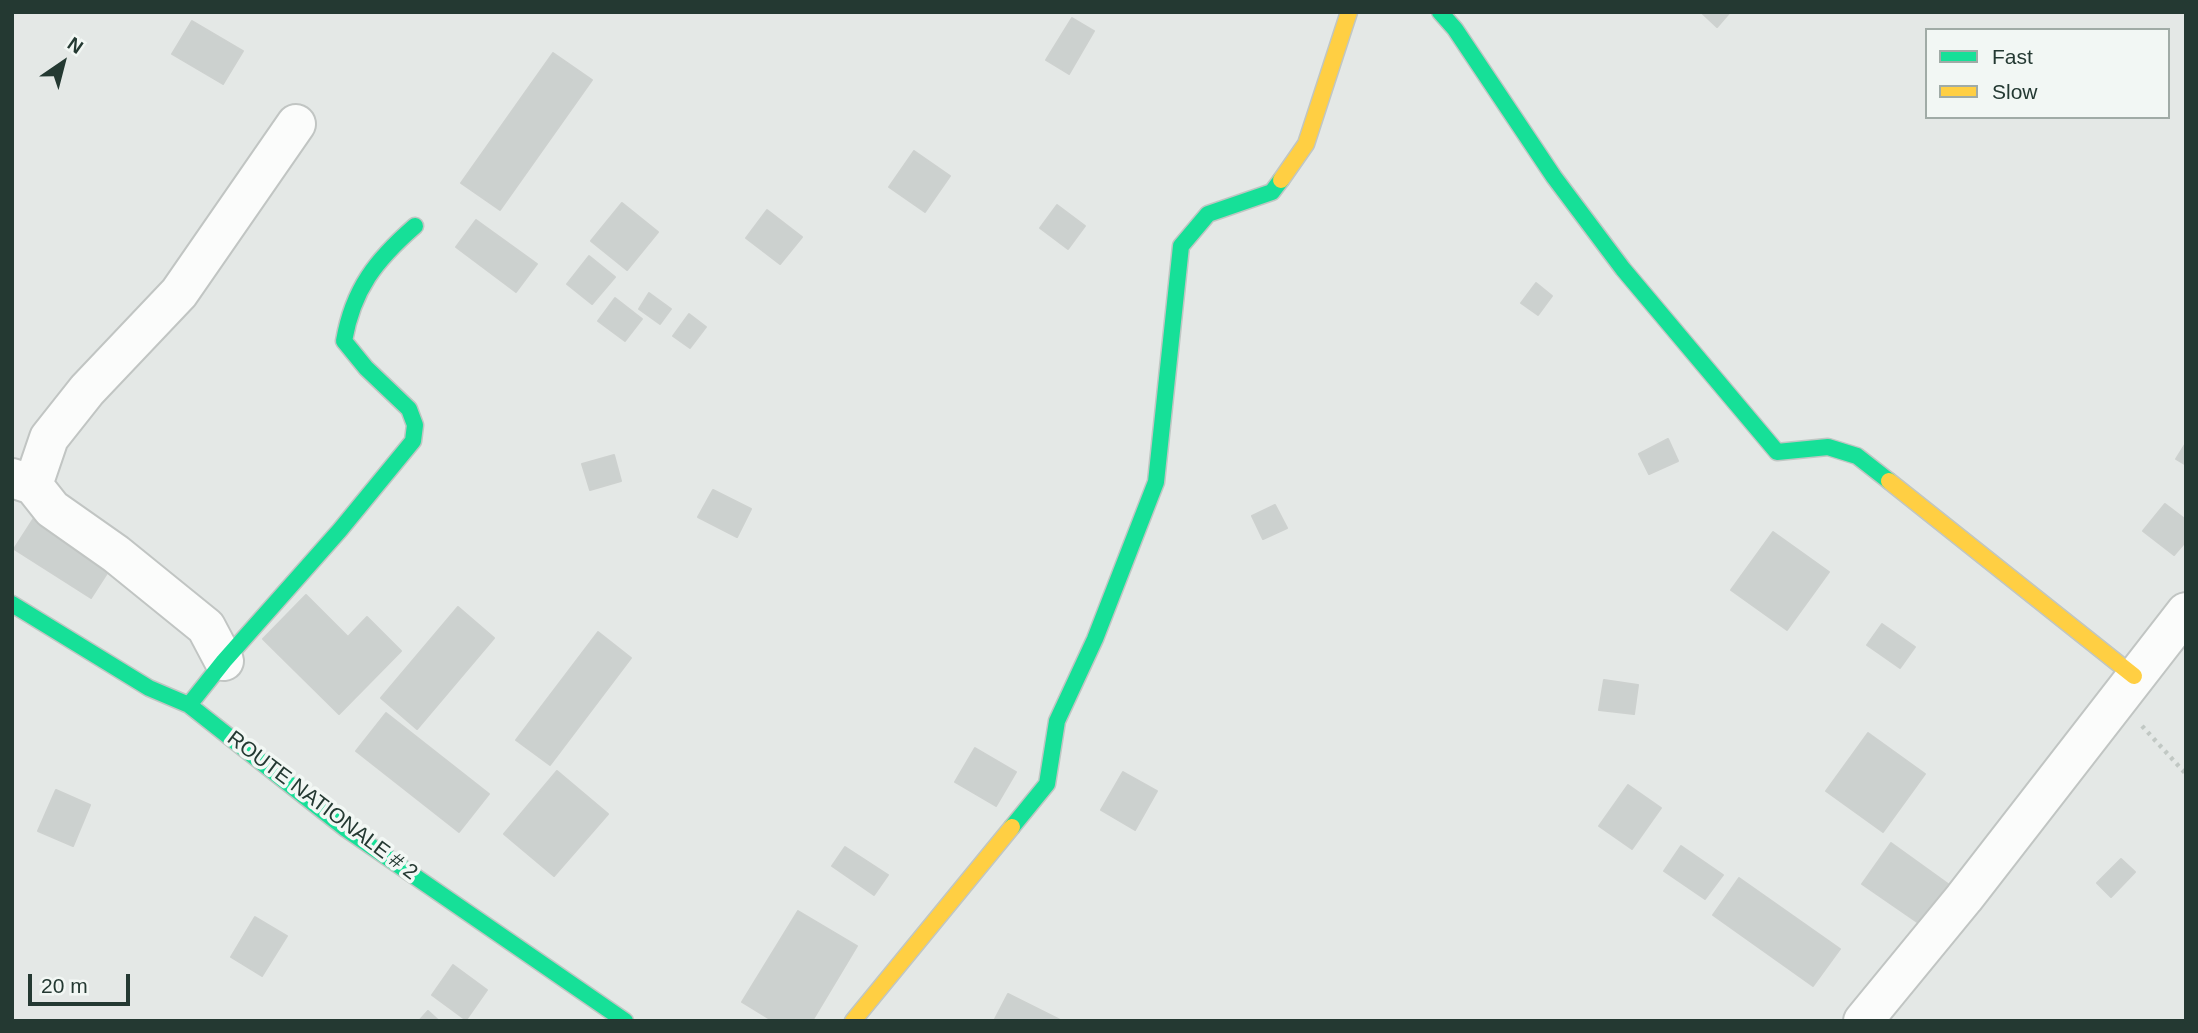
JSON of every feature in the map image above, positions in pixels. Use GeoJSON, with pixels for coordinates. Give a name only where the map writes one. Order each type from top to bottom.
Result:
{"type":"FeatureCollection","features":[{"type":"Feature","properties":{"kind":"street"},"geometry":{"type":"LineString","coordinates":[[853,1021],[1047,784],[1057,721],[1096,639],[1156,482],[1181,246],[1208,214],[1272,192],[1306,144],[1349,12]]}},
{"type":"Feature","properties":{"kind":"street"},"geometry":{"type":"LineString","coordinates":[[1440,12],[1455,29],[1553,177],[1623,269],[1777,452],[1828,447],[1857,456],[2134,676]]}},
{"type":"Feature","properties":{"kind":"street"},"geometry":{"type":"LineString","coordinates":[[224,661],[206,627],[116,554],[52,509],[22,482],[49,438],[87,390],[179,293],[296,124]]}},
{"type":"Feature","properties":{"kind":"street"},"geometry":{"type":"LineString","coordinates":[[189,705],[413,441],[415,425],[409,409],[366,368],[344,341],[346,324],[361,283],[394,244],[415,226]]}},
{"type":"Feature","properties":{"kind":"street","name":"ROUTE NATIONALE # 2"},"geometry":{"type":"LineString","coordinates":[[12,604],[149,688],[189,705],[346,829],[625,1021]]}},
{"type":"Feature","properties":{"kind":"street"},"geometry":{"type":"LineString","coordinates":[[1863,1021],[1964,898],[2186,612]]}},
{"type":"Feature","properties":{"kind":"path"},"geometry":{"type":"LineString","coordinates":[[2136,719],[2186,774]]}},
{"type":"Feature","properties":{"kind":"building"},"geometry":{"type":"Polygon","coordinates":[[[1701,12],[1730,12],[1717,27],[1701,12]]]}},
{"type":"Feature","properties":{"kind":"building"},"geometry":{"type":"Polygon","coordinates":[[[1072,18],[1094,31],[1069,74],[1046,60],[1072,18]]]}},
{"type":"Feature","properties":{"kind":"building"},"geometry":{"type":"Polygon","coordinates":[[[192,21],[243,51],[223,84],[172,54],[192,21]]]}},
{"type":"Feature","properties":{"kind":"building"},"geometry":{"type":"Polygon","coordinates":[[[553,53],[592,80],[500,210],[461,183],[553,53]]]}},
{"type":"Feature","properties":{"kind":"building"},"geometry":{"type":"Polygon","coordinates":[[[914,151],[950,176],[925,212],[889,187],[914,151]]]}},
{"type":"Feature","properties":{"kind":"building"},"geometry":{"type":"Polygon","coordinates":[[[622,203],[658,232],[627,270],[591,241],[622,203]]]}},
{"type":"Feature","properties":{"kind":"building"},"geometry":{"type":"Polygon","coordinates":[[[1057,205],[1085,226],[1068,249],[1040,228],[1057,205]]]}},
{"type":"Feature","properties":{"kind":"building"},"geometry":{"type":"Polygon","coordinates":[[[767,210],[802,237],[780,264],[746,238],[767,210]]]}},
{"type":"Feature","properties":{"kind":"building"},"geometry":{"type":"Polygon","coordinates":[[[476,220],[537,264],[516,292],[456,247],[476,220]]]}},
{"type":"Feature","properties":{"kind":"building"},"geometry":{"type":"Polygon","coordinates":[[[589,256],[615,277],[592,304],[567,284],[589,256]]]}},
{"type":"Feature","properties":{"kind":"building"},"geometry":{"type":"Polygon","coordinates":[[[1536,283],[1552,296],[1538,315],[1521,303],[1536,283]]]}},
{"type":"Feature","properties":{"kind":"building"},"geometry":{"type":"Polygon","coordinates":[[[649,293],[671,309],[660,324],[639,309],[649,293]]]}},
{"type":"Feature","properties":{"kind":"building"},"geometry":{"type":"Polygon","coordinates":[[[615,298],[642,319],[625,341],[598,321],[615,298]]]}},
{"type":"Feature","properties":{"kind":"building"},"geometry":{"type":"Polygon","coordinates":[[[689,314],[706,327],[690,348],[673,336],[689,314]]]}},
{"type":"Feature","properties":{"kind":"building"},"geometry":{"type":"Polygon","coordinates":[[[1668,439],[1678,461],[1649,474],[1639,454],[1668,439]]]}},
{"type":"Feature","properties":{"kind":"building"},"geometry":{"type":"Polygon","coordinates":[[[2186,443],[2186,465],[2176,459],[2186,443]]]}},
{"type":"Feature","properties":{"kind":"building"},"geometry":{"type":"Polygon","coordinates":[[[614,455],[621,481],[590,490],[582,464],[614,455]]]}},
{"type":"Feature","properties":{"kind":"building"},"geometry":{"type":"Polygon","coordinates":[[[713,490],[751,509],[737,537],[698,517],[713,490]]]}},
{"type":"Feature","properties":{"kind":"building"},"geometry":{"type":"Polygon","coordinates":[[[2165,504],[2186,520],[2186,541],[2174,555],[2143,531],[2165,504]]]}},
{"type":"Feature","properties":{"kind":"building"},"geometry":{"type":"Polygon","coordinates":[[[1275,505],[1287,528],[1263,539],[1252,516],[1275,505]]]}},
{"type":"Feature","properties":{"kind":"building"},"geometry":{"type":"Polygon","coordinates":[[[34,518],[111,567],[91,598],[14,549],[34,518]]]}},
{"type":"Feature","properties":{"kind":"building"},"geometry":{"type":"Polygon","coordinates":[[[1773,532],[1829,572],[1787,630],[1731,590],[1773,532]]]}},
{"type":"Feature","properties":{"kind":"building"},"geometry":{"type":"Polygon","coordinates":[[[306,595],[348,637],[367,617],[401,651],[339,714],[263,639],[306,595]]]}},
{"type":"Feature","properties":{"kind":"building"},"geometry":{"type":"Polygon","coordinates":[[[458,607],[494,638],[417,729],[381,698],[458,607]]]}},
{"type":"Feature","properties":{"kind":"building"},"geometry":{"type":"Polygon","coordinates":[[[1882,624],[1915,647],[1900,668],[1867,645],[1882,624]]]}},
{"type":"Feature","properties":{"kind":"building"},"geometry":{"type":"Polygon","coordinates":[[[598,632],[631,658],[550,765],[516,740],[598,632]]]}},
{"type":"Feature","properties":{"kind":"building"},"geometry":{"type":"Polygon","coordinates":[[[1604,680],[1638,685],[1634,714],[1599,710],[1604,680]]]}},
{"type":"Feature","properties":{"kind":"building"},"geometry":{"type":"Polygon","coordinates":[[[386,713],[489,794],[459,832],[356,751],[386,713]]]}},
{"type":"Feature","properties":{"kind":"building"},"geometry":{"type":"Polygon","coordinates":[[[1868,733],[1925,774],[1883,832],[1826,791],[1868,733]]]}},
{"type":"Feature","properties":{"kind":"building"},"geometry":{"type":"Polygon","coordinates":[[[975,748],[1016,772],[996,806],[955,782],[975,748]]]}},
{"type":"Feature","properties":{"kind":"building"},"geometry":{"type":"Polygon","coordinates":[[[557,771],[608,814],[554,876],[504,834],[557,771]]]}},
{"type":"Feature","properties":{"kind":"building"},"geometry":{"type":"Polygon","coordinates":[[[1123,772],[1157,791],[1135,830],[1101,810],[1123,772]]]}},
{"type":"Feature","properties":{"kind":"building"},"geometry":{"type":"Polygon","coordinates":[[[1628,785],[1661,808],[1632,849],[1599,826],[1628,785]]]}},
{"type":"Feature","properties":{"kind":"building"},"geometry":{"type":"Polygon","coordinates":[[[56,790],[90,805],[73,846],[38,831],[56,790]]]}},
{"type":"Feature","properties":{"kind":"building"},"geometry":{"type":"Polygon","coordinates":[[[1891,843],[1948,884],[1920,924],[1862,884],[1891,843]]]}},
{"type":"Feature","properties":{"kind":"building"},"geometry":{"type":"Polygon","coordinates":[[[1681,846],[1723,875],[1705,899],[1664,871],[1681,846]]]}},
{"type":"Feature","properties":{"kind":"building"},"geometry":{"type":"Polygon","coordinates":[[[845,847],[888,875],[874,895],[832,866],[845,847]]]}},
{"type":"Feature","properties":{"kind":"building"},"geometry":{"type":"Polygon","coordinates":[[[2121,859],[2135,872],[2111,897],[2097,883],[2121,859]]]}},
{"type":"Feature","properties":{"kind":"building"},"geometry":{"type":"Polygon","coordinates":[[[1739,878],[1840,949],[1813,986],[1713,915],[1739,878]]]}},
{"type":"Feature","properties":{"kind":"building"},"geometry":{"type":"Polygon","coordinates":[[[798,911],[857,946],[812,1021],[773,1021],[742,1002],[798,911]]]}},
{"type":"Feature","properties":{"kind":"building"},"geometry":{"type":"Polygon","coordinates":[[[255,917],[287,936],[262,976],[231,957],[255,917]]]}},
{"type":"Feature","properties":{"kind":"building"},"geometry":{"type":"Polygon","coordinates":[[[453,965],[487,990],[466,1020],[432,995],[453,965]]]}},
{"type":"Feature","properties":{"kind":"building"},"geometry":{"type":"Polygon","coordinates":[[[1008,994],[1062,1021],[994,1021],[1008,994]]]}},
{"type":"Feature","properties":{"kind":"building"},"geometry":{"type":"Polygon","coordinates":[[[428,1011],[439,1021],[419,1021],[428,1011]]]}},
{"type":"Feature","properties":{"kind":"traffic: fast"},"geometry":{"type":"LineString","coordinates":[[1440,12],[1455,29],[1554,177],[1623,269],[1777,452],[1828,447],[1857,456],[1889,481]]}},
{"type":"Feature","properties":{"kind":"traffic: fast"},"geometry":{"type":"LineString","coordinates":[[1012,827],[1047,784],[1057,721],[1095,639],[1156,482],[1181,246],[1208,214],[1272,192],[1281,180]]}},
{"type":"Feature","properties":{"kind":"traffic: fast"},"geometry":{"type":"LineString","coordinates":[[189,705],[413,441],[415,425],[409,409],[366,368],[344,341],[353,306],[368,277],[389,251],[415,226]]}},
{"type":"Feature","properties":{"kind":"traffic: fast"},"geometry":{"type":"LineString","coordinates":[[12,604],[149,688],[189,705],[346,829],[625,1021]]}},
{"type":"Feature","properties":{"kind":"traffic: slow"},"geometry":{"type":"LineString","coordinates":[[1281,180],[1306,144],[1349,12]]}},
{"type":"Feature","properties":{"kind":"traffic: slow"},"geometry":{"type":"LineString","coordinates":[[1889,481],[2134,676]]}},
{"type":"Feature","properties":{"kind":"traffic: slow"},"geometry":{"type":"LineString","coordinates":[[853,1021],[1012,827]]}}]}
